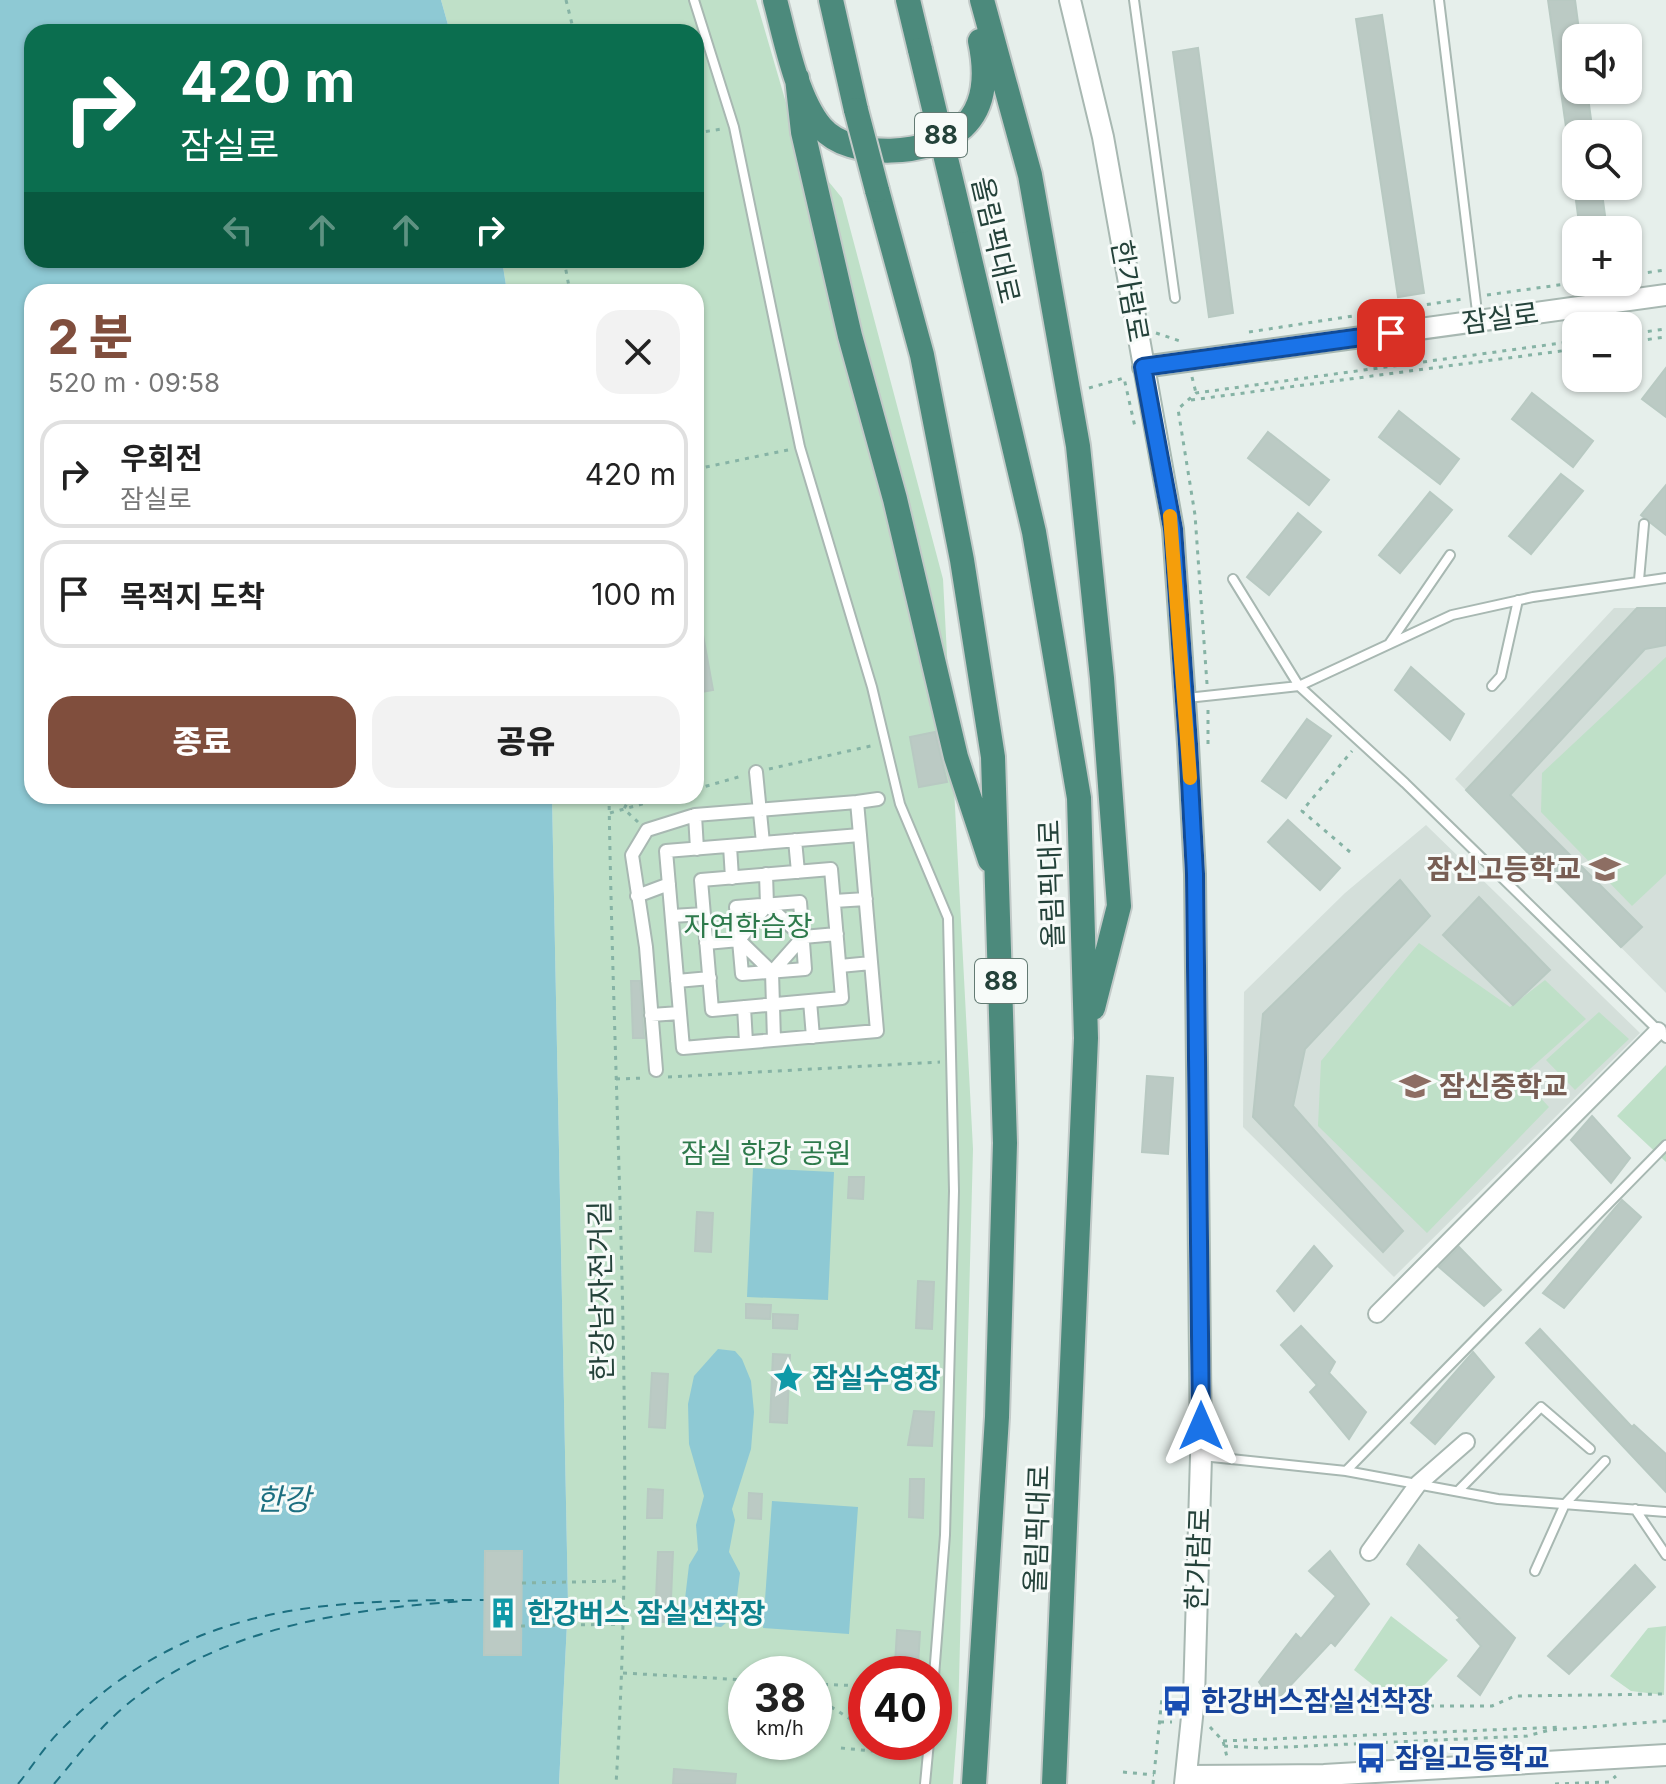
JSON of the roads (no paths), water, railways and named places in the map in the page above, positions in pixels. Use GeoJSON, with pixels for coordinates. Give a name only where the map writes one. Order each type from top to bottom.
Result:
{"type":"FeatureCollection","features":[{"type":"Feature","properties":{"kind":"highway"},"geometry":{"type":"LineString","coordinates":[[775,0],[797,78],[803,132],[850,336],[895,499],[956,757],[999,888]]}},
{"type":"Feature","properties":{"kind":"highway","name":"올림픽대로"},"geometry":{"type":"LineString","coordinates":[[831,0],[856,110],[922,355],[962,560],[993,757],[1005,1143],[997,1417],[974,1784]]}},
{"type":"Feature","properties":{"kind":"highway","name":"올림픽대로"},"geometry":{"type":"LineString","coordinates":[[908,0],[1034,532],[1079,798],[1086,1038],[1054,1784]]}},
{"type":"Feature","properties":{"kind":"highway"},"geometry":{"type":"LineString","coordinates":[[797,78],[820,126],[834,137],[862,150],[916,149],[963,127],[980,101],[985,67],[972,0]]}},
{"type":"Feature","properties":{"kind":"highway"},"geometry":{"type":"LineString","coordinates":[[982,0],[1030,175],[1076,431],[1102,678],[1119,906],[1086,1038]]}},
{"type":"Feature","properties":{"kind":"street","name":"한가람로"},"geometry":{"type":"LineString","coordinates":[[1070,0],[1103,137],[1173,529],[1185,698],[1195,874],[1201,1456],[1194,1698],[1186,1780]]}},
{"type":"Feature","properties":{"kind":"street","name":"잠실로"},"geometry":{"type":"LineString","coordinates":[[1143,367],[1666,295]]}},
{"type":"Feature","properties":{"kind":"street"},"geometry":{"type":"LineString","coordinates":[[756,772],[763,843]]}},
{"type":"Feature","properties":{"kind":"street"},"geometry":{"type":"LineString","coordinates":[[656,1075],[646,947],[632,855],[647,830],[695,815],[878,799]]}},
{"type":"Feature","properties":{"kind":"street"},"geometry":{"type":"LineString","coordinates":[[857,802],[866,899],[877,1031],[683,1048],[666,851],[860,835]]}},
{"type":"Feature","properties":{"kind":"street"},"geometry":{"type":"LineString","coordinates":[[695,815],[697,849]]}},
{"type":"Feature","properties":{"kind":"street"},"geometry":{"type":"LineString","coordinates":[[795,840],[798,872]]}},
{"type":"Feature","properties":{"kind":"street"},"geometry":{"type":"LineString","coordinates":[[730,846],[732,878]]}},
{"type":"Feature","properties":{"kind":"street"},"geometry":{"type":"LineString","coordinates":[[831,869],[842,998],[712,1010],[701,880],[766,874],[831,869]]}},
{"type":"Feature","properties":{"kind":"street"},"geometry":{"type":"LineString","coordinates":[[706,943],[739,940],[767,905],[766,874]]}},
{"type":"Feature","properties":{"kind":"street"},"geometry":{"type":"LineString","coordinates":[[637,896],[669,884]]}},
{"type":"Feature","properties":{"kind":"street"},"geometry":{"type":"LineString","coordinates":[[834,901],[866,899]]}},
{"type":"Feature","properties":{"kind":"street"},"geometry":{"type":"LineString","coordinates":[[800,902],[803,937],[805,969],[742,974],[736,907],[800,902]]}},
{"type":"Feature","properties":{"kind":"street"},"geometry":{"type":"LineString","coordinates":[[767,905],[803,937]]}},
{"type":"Feature","properties":{"kind":"street"},"geometry":{"type":"LineString","coordinates":[[672,916],[704,914]]}},
{"type":"Feature","properties":{"kind":"street"},"geometry":{"type":"LineString","coordinates":[[774,1040],[772,972],[803,937],[837,934]]}},
{"type":"Feature","properties":{"kind":"street"},"geometry":{"type":"LineString","coordinates":[[739,940],[772,972]]}},
{"type":"Feature","properties":{"kind":"street"},"geometry":{"type":"LineString","coordinates":[[646,947],[674,945]]}},
{"type":"Feature","properties":{"kind":"street"},"geometry":{"type":"LineString","coordinates":[[840,966],[871,963]]}},
{"type":"Feature","properties":{"kind":"street"},"geometry":{"type":"LineString","coordinates":[[677,981],[710,978]]}},
{"type":"Feature","properties":{"kind":"street"},"geometry":{"type":"LineString","coordinates":[[810,1001],[813,1037]]}},
{"type":"Feature","properties":{"kind":"street"},"geometry":{"type":"LineString","coordinates":[[744,1007],[746,1042]]}},
{"type":"Feature","properties":{"kind":"street"},"geometry":{"type":"LineString","coordinates":[[651,1015],[680,1013]]}},
{"type":"Feature","properties":{"kind":"street"},"geometry":{"type":"LineString","coordinates":[[1377,1314],[1662,1034]]}},
{"type":"Feature","properties":{"kind":"street"},"geometry":{"type":"LineString","coordinates":[[1369,1552],[1418,1484],[1466,1442]]}},
{"type":"Feature","properties":{"kind":"street"},"geometry":{"type":"LineString","coordinates":[[1186,1780],[1666,1755]]}},
{"type":"Feature","properties":{"kind":"lane"},"geometry":{"type":"LineString","coordinates":[[694,0],[702,24]]}},
{"type":"Feature","properties":{"kind":"lane"},"geometry":{"type":"LineString","coordinates":[[1134,0],[1175,298]]}},
{"type":"Feature","properties":{"kind":"lane"},"geometry":{"type":"LineString","coordinates":[[1439,0],[1478,321]]}},
{"type":"Feature","properties":{"kind":"lane"},"geometry":{"type":"LineString","coordinates":[[704,32],[734,127],[800,447],[872,687],[900,804],[948,918],[954,1191],[949,1414],[935,1656]]}},
{"type":"Feature","properties":{"kind":"lane"},"geometry":{"type":"LineString","coordinates":[[1639,580],[1644,524]]}},
{"type":"Feature","properties":{"kind":"lane"},"geometry":{"type":"LineString","coordinates":[[1387,647],[1450,555]]}},
{"type":"Feature","properties":{"kind":"lane"},"geometry":{"type":"LineString","coordinates":[[1185,698],[1299,686],[1452,615],[1518,600],[1666,578]]}},
{"type":"Feature","properties":{"kind":"lane"},"geometry":{"type":"LineString","coordinates":[[1233,579],[1299,686],[1662,1034]]}},
{"type":"Feature","properties":{"kind":"lane"},"geometry":{"type":"LineString","coordinates":[[1492,686],[1501,676],[1518,600]]}},
{"type":"Feature","properties":{"kind":"lane"},"geometry":{"type":"LineString","coordinates":[[1346,1471],[1666,1145]]}},
{"type":"Feature","properties":{"kind":"lane"},"geometry":{"type":"LineString","coordinates":[[1458,1491],[1541,1407],[1590,1449]]}},
{"type":"Feature","properties":{"kind":"lane"},"geometry":{"type":"LineString","coordinates":[[1201,1456],[1346,1471],[1498,1499],[1666,1512]]}},
{"type":"Feature","properties":{"kind":"lane"},"geometry":{"type":"LineString","coordinates":[[1535,1571],[1565,1504],[1605,1461]]}},
{"type":"Feature","properties":{"kind":"lane"},"geometry":{"type":"LineString","coordinates":[[1635,1509],[1666,1555]]}},
{"type":"Feature","properties":{"kind":"lane"},"geometry":{"type":"LineString","coordinates":[[925,1784],[927,1760]]}},
{"type":"Feature","properties":{"kind":"water","name":"한강"},"geometry":{"type":"Polygon","coordinates":[[[0,0],[441,0],[448,24],[24,24],[24,268],[503,268],[506,284],[24,284],[24,804],[552,804],[568,1603],[559,1784],[0,1784],[0,0]]]}},
{"type":"Feature","properties":{"kind":"water"},"geometry":{"type":"Polygon","coordinates":[[[753,1168],[834,1172],[828,1300],[747,1297],[753,1168]]]}},
{"type":"Feature","properties":{"kind":"water"},"geometry":{"type":"Polygon","coordinates":[[[718,1349],[735,1351],[742,1359],[751,1381],[754,1412],[751,1449],[732,1509],[735,1520],[729,1552],[740,1573],[736,1605],[732,1618],[721,1627],[700,1625],[685,1599],[689,1565],[698,1550],[696,1525],[704,1496],[689,1444],[688,1404],[694,1376],[718,1349]]]}},
{"type":"Feature","properties":{"kind":"water"},"geometry":{"type":"Polygon","coordinates":[[[772,1501],[858,1507],[849,1634],[763,1628],[772,1501]]]}},
{"type":"Feature","properties":{"kind":"place","name":"잠신고등학교"},"geometry":{"type":"Point","coordinates":[1605,869]}},
{"type":"Feature","properties":{"kind":"place","name":"잠신중학교"},"geometry":{"type":"Point","coordinates":[1415,1086]}},
{"type":"Feature","properties":{"kind":"place","name":"잠실수영장"},"geometry":{"type":"Point","coordinates":[788,1378]}},
{"type":"Feature","properties":{"kind":"place","name":"한강버스 잠실선착장"},"geometry":{"type":"Point","coordinates":[503,1613]}},
{"type":"Feature","properties":{"kind":"place","name":"한강버스잠실선착장"},"geometry":{"type":"Point","coordinates":[1177,1701]}},
{"type":"Feature","properties":{"kind":"place","name":"잠일고등학교"},"geometry":{"type":"Point","coordinates":[1371,1758]}},
{"type":"Feature","properties":{"kind":"park label","name":"자연학습장"},"geometry":{"type":"Point","coordinates":[748,926]}},
{"type":"Feature","properties":{"kind":"park label","name":"잠실 한강 공원"},"geometry":{"type":"Point","coordinates":[766,1153]}}]}
